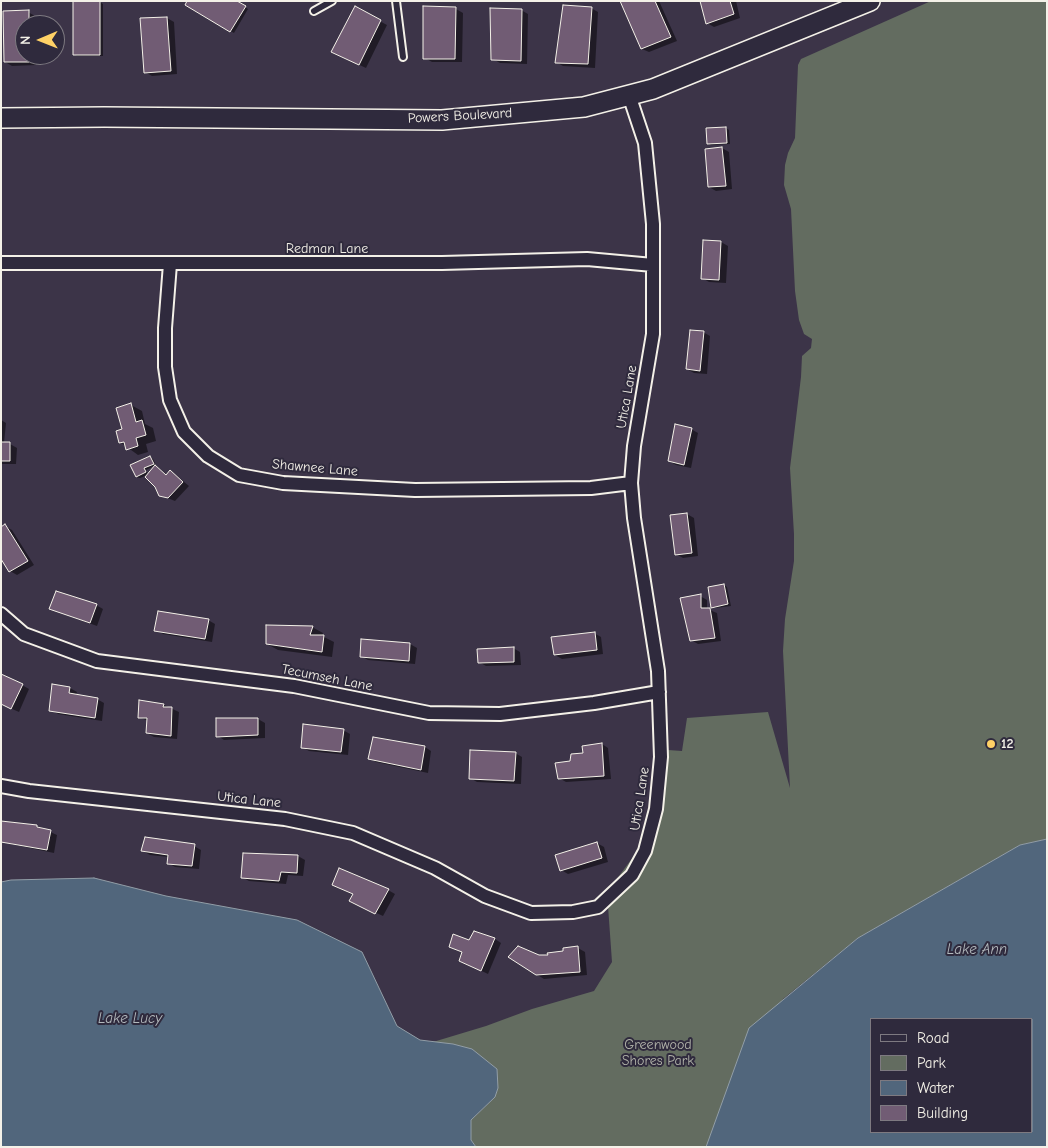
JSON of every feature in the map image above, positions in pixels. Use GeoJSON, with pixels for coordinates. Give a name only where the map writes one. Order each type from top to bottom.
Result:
{"type":"FeatureCollection","features":[{"type":"Feature","properties":{"kind":"main road","name":"Powers Boulevard"},"geometry":{"type":"LineString","coordinates":[[1,118],[442,120],[584,107],[653,89],[870,1]]}},
{"type":"Feature","properties":{"kind":"street","name":"Utica Lane"},"geometry":{"type":"LineString","coordinates":[[1,786],[29,791],[285,819],[353,834],[435,868],[486,896],[531,913],[573,912],[598,907],[632,875],[645,851],[656,809],[661,757],[658,671],[634,518],[631,483],[634,446],[653,334],[653,224],[645,143],[629,95]]}},
{"type":"Feature","properties":{"kind":"street","name":"Redman Lane"},"geometry":{"type":"LineString","coordinates":[[1,263],[442,263],[588,259],[653,265]]}},
{"type":"Feature","properties":{"kind":"street","name":"Shawnee Lane"},"geometry":{"type":"LineString","coordinates":[[170,264],[164,328],[164,367],[170,400],[184,432],[208,456],[239,475],[284,483],[415,490],[591,488],[631,483]]}},
{"type":"Feature","properties":{"kind":"street","name":"Tecumseh Lane"},"geometry":{"type":"LineString","coordinates":[[1,614],[24,634],[96,661],[294,686],[428,713],[500,714],[594,703],[659,692]]}},
{"type":"Feature","properties":{"kind":"lane"},"geometry":{"type":"LineString","coordinates":[[314,11],[332,1]]}},
{"type":"Feature","properties":{"kind":"lane"},"geometry":{"type":"LineString","coordinates":[[396,1],[403,57]]}},
{"type":"Feature","properties":{"kind":"green space","name":"Greenwood Shores Park"},"geometry":{"type":"Polygon","coordinates":[[[931,1],[1047,1],[1047,839],[1020,845],[858,938],[783,999],[709,1147],[476,1147],[471,1140],[471,1120],[495,1097],[433,1042],[486,1026],[532,1009],[594,991],[612,962],[607,892],[651,833],[665,794],[668,750],[682,751],[687,718],[768,712],[790,788],[783,651],[785,619],[794,561],[790,468],[802,356],[811,348],[812,339],[804,334],[799,320],[795,291],[791,209],[784,185],[785,165],[795,138],[798,65],[801,59],[931,1]]]}},
{"type":"Feature","properties":{"kind":"water","name":"Lake Ann"},"geometry":{"type":"Polygon","coordinates":[[[1047,839],[1047,1147],[706,1147],[749,1028],[858,938],[1020,845],[1047,839]]]}},
{"type":"Feature","properties":{"kind":"water","name":"Lake Lucy"},"geometry":{"type":"Polygon","coordinates":[[[94,878],[166,896],[297,920],[362,952],[397,1026],[420,1040],[453,1044],[472,1049],[497,1069],[498,1088],[495,1097],[471,1120],[471,1140],[476,1147],[1,1147],[1,882],[11,880],[94,878]]]}},
{"type":"Feature","properties":{"kind":"building"},"geometry":{"type":"Polygon","coordinates":[[[73,1],[100,1],[100,55],[73,55],[73,1]]]}},
{"type":"Feature","properties":{"kind":"building"},"geometry":{"type":"Polygon","coordinates":[[[187,1],[237,1],[246,6],[230,32],[185,5],[187,1]]]}},
{"type":"Feature","properties":{"kind":"building"},"geometry":{"type":"Polygon","coordinates":[[[620,1],[655,1],[671,37],[641,49],[620,1]]]}},
{"type":"Feature","properties":{"kind":"building"},"geometry":{"type":"Polygon","coordinates":[[[700,1],[730,1],[734,14],[706,24],[700,1]]]}},
{"type":"Feature","properties":{"kind":"building"},"geometry":{"type":"Polygon","coordinates":[[[563,5],[592,7],[588,64],[555,63],[563,5]]]}},
{"type":"Feature","properties":{"kind":"building"},"geometry":{"type":"Polygon","coordinates":[[[355,6],[381,20],[359,65],[331,52],[355,6]]]}},
{"type":"Feature","properties":{"kind":"building"},"geometry":{"type":"Polygon","coordinates":[[[423,6],[456,7],[455,59],[423,59],[423,6]]]}},
{"type":"Feature","properties":{"kind":"building"},"geometry":{"type":"Polygon","coordinates":[[[490,8],[522,9],[521,61],[491,60],[490,8]]]}},
{"type":"Feature","properties":{"kind":"building"},"geometry":{"type":"Polygon","coordinates":[[[29,10],[29,15],[15,15],[15,62],[4,62],[3,11],[29,10]]]}},
{"type":"Feature","properties":{"kind":"building"},"geometry":{"type":"Polygon","coordinates":[[[167,17],[171,71],[144,73],[140,18],[167,17]]]}},
{"type":"Feature","properties":{"kind":"building"},"geometry":{"type":"Polygon","coordinates":[[[726,127],[727,143],[707,144],[706,128],[726,127]]]}},
{"type":"Feature","properties":{"kind":"building"},"geometry":{"type":"Polygon","coordinates":[[[722,147],[726,186],[708,187],[705,149],[722,147]]]}},
{"type":"Feature","properties":{"kind":"building"},"geometry":{"type":"Polygon","coordinates":[[[703,240],[721,241],[719,280],[701,279],[703,240]]]}},
{"type":"Feature","properties":{"kind":"building"},"geometry":{"type":"Polygon","coordinates":[[[690,330],[704,331],[700,371],[686,369],[690,330]]]}},
{"type":"Feature","properties":{"kind":"building"},"geometry":{"type":"Polygon","coordinates":[[[131,403],[136,422],[142,420],[146,435],[136,438],[138,446],[126,450],[124,442],[119,443],[116,431],[122,429],[116,408],[131,403]]]}},
{"type":"Feature","properties":{"kind":"building"},"geometry":{"type":"Polygon","coordinates":[[[675,424],[692,428],[684,465],[668,461],[675,424]]]}},
{"type":"Feature","properties":{"kind":"building"},"geometry":{"type":"Polygon","coordinates":[[[1,442],[10,442],[10,461],[1,461],[1,442]]]}},
{"type":"Feature","properties":{"kind":"building"},"geometry":{"type":"Polygon","coordinates":[[[150,456],[154,464],[144,468],[146,472],[136,477],[130,465],[150,456]]]}},
{"type":"Feature","properties":{"kind":"building"},"geometry":{"type":"Polygon","coordinates":[[[155,465],[166,475],[170,470],[183,482],[168,498],[159,496],[155,487],[145,477],[155,465]]]}},
{"type":"Feature","properties":{"kind":"building"},"geometry":{"type":"Polygon","coordinates":[[[687,513],[692,553],[675,555],[670,515],[687,513]]]}},
{"type":"Feature","properties":{"kind":"building"},"geometry":{"type":"Polygon","coordinates":[[[5,524],[28,561],[9,572],[1,559],[1,527],[5,524]]]}},
{"type":"Feature","properties":{"kind":"building"},"geometry":{"type":"Polygon","coordinates":[[[724,584],[728,604],[711,608],[708,587],[724,584]]]}},
{"type":"Feature","properties":{"kind":"building"},"geometry":{"type":"Polygon","coordinates":[[[56,591],[97,604],[90,623],[49,609],[56,591]]]}},
{"type":"Feature","properties":{"kind":"building"},"geometry":{"type":"Polygon","coordinates":[[[701,594],[701,608],[710,608],[715,638],[690,641],[680,598],[701,594]]]}},
{"type":"Feature","properties":{"kind":"building"},"geometry":{"type":"Polygon","coordinates":[[[158,611],[209,619],[205,639],[154,631],[158,611]]]}},
{"type":"Feature","properties":{"kind":"building"},"geometry":{"type":"Polygon","coordinates":[[[266,625],[313,626],[310,635],[324,635],[322,652],[266,644],[266,625]]]}},
{"type":"Feature","properties":{"kind":"building"},"geometry":{"type":"Polygon","coordinates":[[[595,632],[597,650],[554,655],[551,637],[595,632]]]}},
{"type":"Feature","properties":{"kind":"building"},"geometry":{"type":"Polygon","coordinates":[[[361,639],[410,643],[409,661],[360,657],[361,639]]]}},
{"type":"Feature","properties":{"kind":"building"},"geometry":{"type":"Polygon","coordinates":[[[514,647],[514,662],[478,663],[477,649],[514,647]]]}},
{"type":"Feature","properties":{"kind":"building"},"geometry":{"type":"Polygon","coordinates":[[[1,674],[23,684],[11,709],[1,704],[1,674]]]}},
{"type":"Feature","properties":{"kind":"building"},"geometry":{"type":"Polygon","coordinates":[[[52,684],[70,687],[69,693],[98,698],[95,718],[49,711],[52,684]]]}},
{"type":"Feature","properties":{"kind":"building"},"geometry":{"type":"Polygon","coordinates":[[[139,700],[164,704],[163,707],[172,707],[171,736],[146,733],[147,718],[138,718],[139,700]]]}},
{"type":"Feature","properties":{"kind":"building"},"geometry":{"type":"Polygon","coordinates":[[[216,718],[258,718],[258,735],[216,737],[216,718]]]}},
{"type":"Feature","properties":{"kind":"building"},"geometry":{"type":"Polygon","coordinates":[[[303,724],[344,729],[341,752],[301,748],[303,724]]]}},
{"type":"Feature","properties":{"kind":"building"},"geometry":{"type":"Polygon","coordinates":[[[373,737],[425,746],[421,770],[368,759],[373,737]]]}},
{"type":"Feature","properties":{"kind":"building"},"geometry":{"type":"Polygon","coordinates":[[[602,743],[604,776],[558,779],[555,763],[570,761],[571,754],[583,753],[582,746],[602,743]]]}},
{"type":"Feature","properties":{"kind":"building"},"geometry":{"type":"Polygon","coordinates":[[[470,750],[516,752],[514,781],[469,779],[470,750]]]}},
{"type":"Feature","properties":{"kind":"building"},"geometry":{"type":"Polygon","coordinates":[[[1,821],[37,825],[37,827],[51,830],[47,850],[1,842],[1,821]]]}},
{"type":"Feature","properties":{"kind":"building"},"geometry":{"type":"Polygon","coordinates":[[[145,837],[195,844],[192,866],[167,864],[168,855],[141,851],[145,837]]]}},
{"type":"Feature","properties":{"kind":"building"},"geometry":{"type":"Polygon","coordinates":[[[597,842],[602,858],[560,871],[555,855],[597,842]]]}},
{"type":"Feature","properties":{"kind":"building"},"geometry":{"type":"Polygon","coordinates":[[[243,853],[298,855],[297,873],[281,872],[279,881],[241,878],[243,853]]]}},
{"type":"Feature","properties":{"kind":"building"},"geometry":{"type":"Polygon","coordinates":[[[339,868],[389,889],[375,914],[349,901],[353,894],[332,885],[339,868]]]}},
{"type":"Feature","properties":{"kind":"building"},"geometry":{"type":"Polygon","coordinates":[[[474,931],[495,938],[481,971],[459,961],[462,952],[449,947],[453,934],[469,940],[474,931]]]}},
{"type":"Feature","properties":{"kind":"building"},"geometry":{"type":"Polygon","coordinates":[[[518,946],[539,955],[548,955],[547,953],[563,951],[563,948],[578,946],[580,972],[536,975],[508,957],[518,946]]]}},
{"type":"Feature","properties":{"kind":"place","name":"12"},"geometry":{"type":"Point","coordinates":[991,744]}}]}
